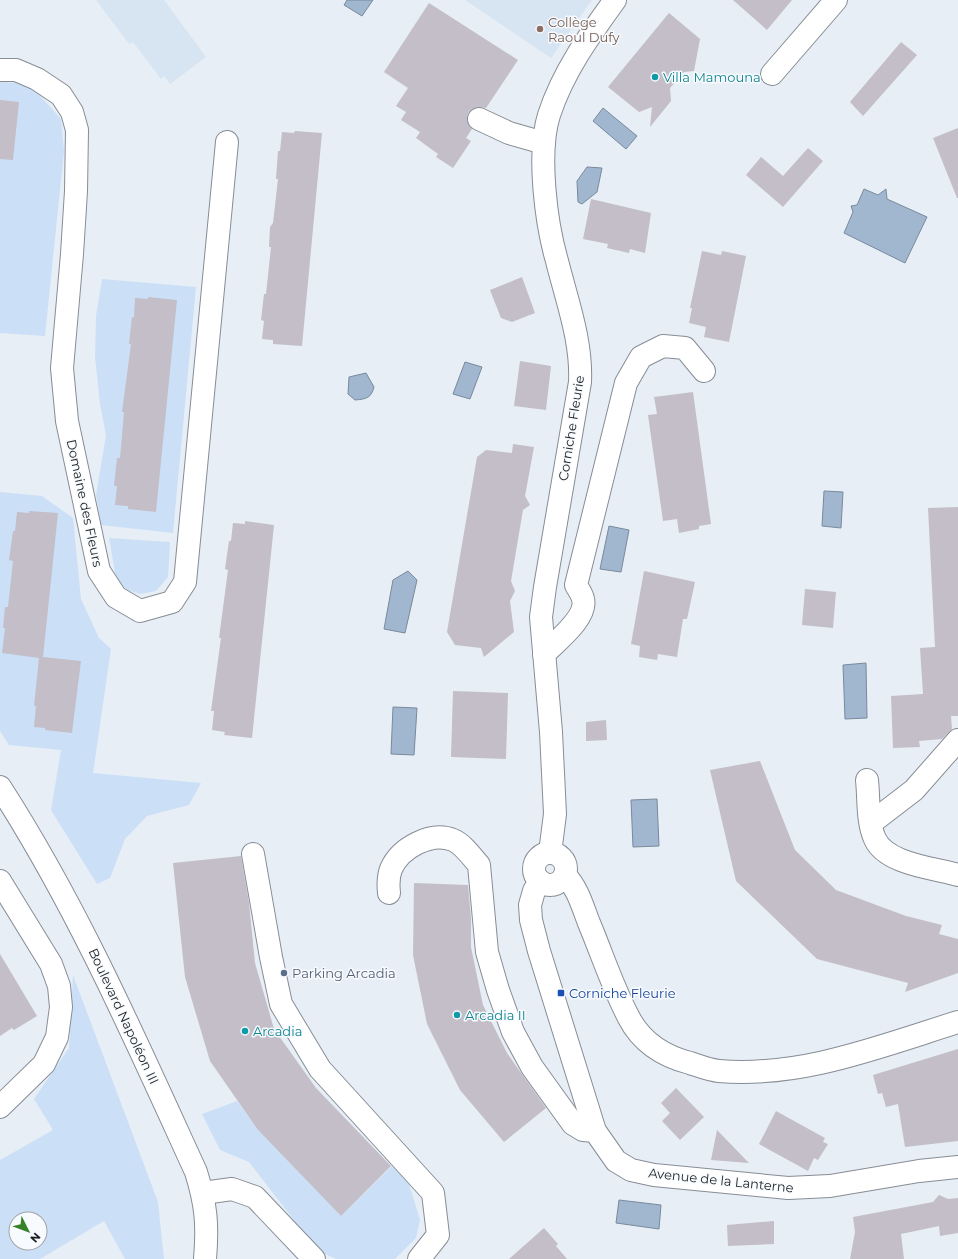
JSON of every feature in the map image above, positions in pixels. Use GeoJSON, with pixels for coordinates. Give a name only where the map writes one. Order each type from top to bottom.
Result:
{"type":"FeatureCollection","features":[{"type":"Feature","properties":{"kind":"street","name":"Corniche Fleurie"},"geometry":{"type":"LineString","coordinates":[[550,853],[555,814],[541,617],[580,382],[581,360],[553,248],[544,182],[544,143],[549,116],[577,54],[615,0]]}},
{"type":"Feature","properties":{"kind":"street"},"geometry":{"type":"LineString","coordinates":[[772,74],[836,0]]}},
{"type":"Feature","properties":{"kind":"street","name":"Domaine des Fleurs"},"geometry":{"type":"LineString","coordinates":[[0,70],[16,70],[37,78],[61,95],[72,112],[77,130],[76,191],[62,368],[67,421],[99,571],[116,597],[140,611],[172,602],[185,582],[227,142]]}},
{"type":"Feature","properties":{"kind":"street"},"geometry":{"type":"LineString","coordinates":[[479,119],[509,133],[544,143]]}},
{"type":"Feature","properties":{"kind":"street"},"geometry":{"type":"LineString","coordinates":[[544,654],[572,626],[583,612],[583,599],[576,584],[626,383],[641,357],[663,346],[685,348],[704,371]]}},
{"type":"Feature","properties":{"kind":"street"},"geometry":{"type":"LineString","coordinates":[[871,823],[914,790],[958,740]]}},
{"type":"Feature","properties":{"kind":"street"},"geometry":{"type":"LineString","coordinates":[[868,780],[871,823],[875,839],[885,853],[899,860],[958,875]]}},
{"type":"Feature","properties":{"kind":"street","name":"Boulevard Napoléon III"},"geometry":{"type":"LineString","coordinates":[[0,787],[34,840],[89,942],[187,1151],[203,1193],[208,1219],[206,1259]]}},
{"type":"Feature","properties":{"kind":"street"},"geometry":{"type":"LineString","coordinates":[[389,893],[388,882],[392,868],[400,856],[425,839],[442,837],[454,840],[479,865],[487,952],[498,990],[513,1032],[532,1066],[572,1124],[583,1130],[595,1131]]}},
{"type":"Feature","properties":{"kind":"street"},"geometry":{"type":"LineString","coordinates":[[550,853],[562,857],[566,868],[565,874],[561,881],[554,884],[546,884],[540,881],[535,874],[534,867],[537,860],[543,855],[550,853]]}},
{"type":"Feature","properties":{"kind":"street"},"geometry":{"type":"LineString","coordinates":[[253,854],[271,957],[281,1004],[320,1069],[433,1193],[438,1235],[420,1259]]}},
{"type":"Feature","properties":{"kind":"street"},"geometry":{"type":"LineString","coordinates":[[565,874],[573,884],[582,902],[588,921],[629,1018],[640,1036],[656,1050],[671,1058],[717,1071],[753,1072],[802,1066],[844,1057],[958,1022]]}},
{"type":"Feature","properties":{"kind":"street"},"geometry":{"type":"LineString","coordinates":[[0,881],[51,964],[59,986],[61,1007],[57,1037],[44,1064],[0,1107]]}},
{"type":"Feature","properties":{"kind":"street","name":"Avenue de la Lanterne"},"geometry":{"type":"LineString","coordinates":[[540,881],[534,891],[530,905],[531,920],[545,973],[595,1131],[616,1161],[631,1170],[654,1175],[788,1188],[830,1186],[919,1171],[958,1167]]}},
{"type":"Feature","properties":{"kind":"street"},"geometry":{"type":"LineString","coordinates":[[203,1193],[232,1188],[255,1197],[314,1259]]}},
{"type":"Feature","properties":{"kind":"shaded area"},"geometry":{"type":"Polygon","coordinates":[[[96,0],[164,0],[206,57],[170,84],[164,76],[161,79],[133,42],[129,44],[96,0]]]}},
{"type":"Feature","properties":{"kind":"shaded area"},"geometry":{"type":"Polygon","coordinates":[[[347,0],[373,0],[362,16],[344,5],[347,0]]]}},
{"type":"Feature","properties":{"kind":"shaded area","name":"Collège Raoul Dufy"},"geometry":{"type":"Polygon","coordinates":[[[465,0],[592,0],[551,58],[465,0]]]}},
{"type":"Feature","properties":{"kind":"shaded area"},"geometry":{"type":"Polygon","coordinates":[[[0,82],[19,83],[33,88],[61,119],[64,151],[45,336],[0,333],[0,82]]]}},
{"type":"Feature","properties":{"kind":"shaded area"},"geometry":{"type":"Polygon","coordinates":[[[603,108],[637,136],[626,149],[593,121],[603,108]]]}},
{"type":"Feature","properties":{"kind":"shaded area"},"geometry":{"type":"Polygon","coordinates":[[[587,167],[602,168],[597,192],[582,204],[578,202],[577,181],[587,167]]]}},
{"type":"Feature","properties":{"kind":"shaded area"},"geometry":{"type":"Polygon","coordinates":[[[864,189],[878,195],[886,189],[887,199],[927,217],[905,263],[844,233],[853,212],[851,206],[857,205],[864,189]]]}},
{"type":"Feature","properties":{"kind":"shaded area"},"geometry":{"type":"Polygon","coordinates":[[[102,279],[196,287],[173,533],[101,525],[96,495],[106,435],[100,404],[95,357],[96,316],[102,279]]]}},
{"type":"Feature","properties":{"kind":"shaded area"},"geometry":{"type":"Polygon","coordinates":[[[465,362],[482,367],[470,399],[453,394],[465,362]]]}},
{"type":"Feature","properties":{"kind":"shaded area"},"geometry":{"type":"Polygon","coordinates":[[[366,373],[374,387],[373,391],[368,397],[355,400],[348,394],[349,377],[366,373]]]}},
{"type":"Feature","properties":{"kind":"shaded area"},"geometry":{"type":"Polygon","coordinates":[[[824,491],[843,492],[841,528],[822,526],[824,491]]]}},
{"type":"Feature","properties":{"kind":"shaded area"},"geometry":{"type":"Polygon","coordinates":[[[0,492],[42,496],[73,518],[81,599],[99,638],[111,649],[93,773],[201,783],[189,805],[147,816],[125,839],[110,878],[97,884],[51,810],[61,750],[9,745],[0,731],[0,492]]]}},
{"type":"Feature","properties":{"kind":"shaded area"},"geometry":{"type":"Polygon","coordinates":[[[609,526],[629,530],[621,572],[600,569],[609,526]]]}},
{"type":"Feature","properties":{"kind":"shaded area"},"geometry":{"type":"Polygon","coordinates":[[[109,538],[170,542],[168,577],[156,591],[140,594],[127,590],[116,578],[109,538]]]}},
{"type":"Feature","properties":{"kind":"shaded area"},"geometry":{"type":"Polygon","coordinates":[[[408,571],[417,580],[405,633],[384,629],[393,580],[408,571]]]}},
{"type":"Feature","properties":{"kind":"shaded area"},"geometry":{"type":"Polygon","coordinates":[[[866,663],[867,718],[845,719],[843,665],[866,663]]]}},
{"type":"Feature","properties":{"kind":"shaded area"},"geometry":{"type":"Polygon","coordinates":[[[393,707],[417,708],[414,755],[391,754],[393,707]]]}},
{"type":"Feature","properties":{"kind":"shaded area"},"geometry":{"type":"Polygon","coordinates":[[[657,799],[659,846],[633,847],[631,800],[657,799]]]}},
{"type":"Feature","properties":{"kind":"shaded area"},"geometry":{"type":"Polygon","coordinates":[[[73,975],[158,1202],[164,1259],[125,1259],[104,1221],[40,1259],[0,1259],[0,1160],[53,1130],[34,1099],[69,1048],[73,975]]]}},
{"type":"Feature","properties":{"kind":"shaded area"},"geometry":{"type":"Polygon","coordinates":[[[237,1101],[258,1130],[341,1216],[392,1166],[409,1184],[420,1220],[416,1238],[395,1259],[336,1259],[325,1254],[307,1237],[249,1162],[220,1150],[202,1114],[237,1101]]]}},
{"type":"Feature","properties":{"kind":"shaded area"},"geometry":{"type":"Polygon","coordinates":[[[619,1200],[661,1205],[659,1229],[616,1223],[619,1200]]]}},
{"type":"Feature","properties":{"kind":"building"},"geometry":{"type":"Polygon","coordinates":[[[733,0],[792,0],[767,30],[733,0]]]}},
{"type":"Feature","properties":{"kind":"building"},"geometry":{"type":"Polygon","coordinates":[[[429,3],[518,60],[486,108],[478,107],[472,109],[468,113],[467,120],[472,129],[466,138],[471,141],[453,168],[436,157],[438,154],[416,138],[420,132],[401,120],[406,112],[396,106],[408,88],[384,72],[429,3]]]}},
{"type":"Feature","properties":{"kind":"building","name":"Villa Mamouna"},"geometry":{"type":"Polygon","coordinates":[[[669,13],[700,39],[694,71],[684,72],[670,88],[671,101],[650,127],[652,107],[639,112],[608,87],[669,13]]]}},
{"type":"Feature","properties":{"kind":"building"},"geometry":{"type":"Polygon","coordinates":[[[901,42],[917,55],[863,116],[850,102],[901,42]]]}},
{"type":"Feature","properties":{"kind":"building"},"geometry":{"type":"Polygon","coordinates":[[[0,100],[19,102],[13,160],[0,159],[0,100]]]}},
{"type":"Feature","properties":{"kind":"building"},"geometry":{"type":"Polygon","coordinates":[[[958,128],[958,198],[957,198],[933,138],[958,128]]]}},
{"type":"Feature","properties":{"kind":"building"},"geometry":{"type":"Polygon","coordinates":[[[295,131],[322,133],[302,346],[273,344],[273,340],[262,339],[264,321],[261,320],[264,294],[266,294],[271,247],[269,247],[270,227],[273,223],[278,179],[276,179],[278,151],[280,151],[282,132],[294,133],[295,131]]]}},
{"type":"Feature","properties":{"kind":"building"},"geometry":{"type":"Polygon","coordinates":[[[808,148],[823,161],[783,207],[746,175],[761,157],[783,176],[808,148]]]}},
{"type":"Feature","properties":{"kind":"building"},"geometry":{"type":"Polygon","coordinates":[[[591,199],[651,213],[645,253],[630,249],[629,253],[607,248],[608,244],[583,239],[591,199]]]}},
{"type":"Feature","properties":{"kind":"building"},"geometry":{"type":"Polygon","coordinates":[[[702,251],[721,255],[722,251],[746,256],[729,342],[704,337],[706,327],[689,323],[692,308],[690,308],[702,251]]]}},
{"type":"Feature","properties":{"kind":"building"},"geometry":{"type":"Polygon","coordinates":[[[522,277],[535,313],[512,322],[501,318],[490,290],[522,277]]]}},
{"type":"Feature","properties":{"kind":"building"},"geometry":{"type":"Polygon","coordinates":[[[148,297],[177,300],[156,512],[128,509],[128,506],[115,505],[117,486],[114,486],[117,458],[120,458],[124,412],[122,412],[131,344],[129,344],[132,317],[134,317],[135,298],[148,299],[148,297]]]}},
{"type":"Feature","properties":{"kind":"building"},"geometry":{"type":"Polygon","coordinates":[[[520,361],[551,366],[546,410],[514,406],[520,361]]]}},
{"type":"Feature","properties":{"kind":"building"},"geometry":{"type":"Polygon","coordinates":[[[693,392],[711,524],[699,526],[699,529],[679,533],[677,519],[663,521],[648,415],[657,414],[654,397],[693,392]]]}},
{"type":"Feature","properties":{"kind":"building"},"geometry":{"type":"Polygon","coordinates":[[[513,444],[534,447],[525,496],[530,505],[523,510],[511,581],[515,591],[510,601],[514,632],[484,657],[481,648],[455,645],[447,632],[477,457],[486,450],[512,453],[513,444]]]}},
{"type":"Feature","properties":{"kind":"building"},"geometry":{"type":"Polygon","coordinates":[[[958,507],[958,716],[951,716],[952,729],[942,739],[919,741],[920,747],[893,748],[891,696],[923,694],[920,648],[935,647],[928,508],[958,507]]]}},
{"type":"Feature","properties":{"kind":"building"},"geometry":{"type":"Polygon","coordinates":[[[29,511],[58,513],[43,657],[81,661],[72,733],[45,730],[45,728],[34,727],[36,706],[34,706],[39,658],[2,653],[5,628],[3,628],[5,607],[8,607],[13,561],[9,560],[13,531],[15,531],[17,512],[29,513],[29,511]]]}},
{"type":"Feature","properties":{"kind":"building"},"geometry":{"type":"Polygon","coordinates":[[[245,521],[274,525],[252,738],[224,735],[225,732],[212,730],[214,711],[211,711],[221,638],[219,638],[228,570],[225,569],[229,541],[231,541],[233,523],[245,524],[245,521]]]}},
{"type":"Feature","properties":{"kind":"building"},"geometry":{"type":"Polygon","coordinates":[[[644,571],[695,582],[687,619],[683,619],[677,657],[658,654],[657,660],[639,657],[640,646],[631,644],[644,571]]]}},
{"type":"Feature","properties":{"kind":"building"},"geometry":{"type":"Polygon","coordinates":[[[805,589],[836,592],[833,628],[802,625],[805,589]]]}},
{"type":"Feature","properties":{"kind":"building"},"geometry":{"type":"Polygon","coordinates":[[[453,691],[508,693],[506,759],[451,757],[453,691]]]}},
{"type":"Feature","properties":{"kind":"building"},"geometry":{"type":"Polygon","coordinates":[[[606,720],[607,740],[586,741],[586,722],[606,720]]]}},
{"type":"Feature","properties":{"kind":"building"},"geometry":{"type":"Polygon","coordinates":[[[760,761],[795,850],[836,890],[906,916],[942,925],[939,934],[958,939],[958,973],[905,992],[908,983],[817,959],[736,881],[710,770],[760,761]]]}},
{"type":"Feature","properties":{"kind":"building","name":"Arcadia"},"geometry":{"type":"Polygon","coordinates":[[[241,856],[249,903],[255,963],[274,1029],[316,1088],[391,1166],[341,1216],[258,1130],[210,1061],[185,977],[173,863],[241,856]]]}},
{"type":"Feature","properties":{"kind":"building","name":"Arcadia II"},"geometry":{"type":"Polygon","coordinates":[[[414,883],[468,885],[471,918],[471,947],[483,1005],[507,1053],[546,1108],[504,1142],[460,1090],[427,1024],[413,955],[414,883]]]}},
{"type":"Feature","properties":{"kind":"building"},"geometry":{"type":"Polygon","coordinates":[[[0,954],[37,1016],[14,1030],[12,1028],[0,1036],[0,954]]]}},
{"type":"Feature","properties":{"kind":"building"},"geometry":{"type":"Polygon","coordinates":[[[958,1049],[958,1141],[905,1147],[898,1104],[886,1107],[882,1093],[878,1094],[873,1075],[958,1049]]]}},
{"type":"Feature","properties":{"kind":"building"},"geometry":{"type":"Polygon","coordinates":[[[676,1088],[704,1117],[680,1140],[662,1121],[670,1113],[661,1103],[676,1088]]]}},
{"type":"Feature","properties":{"kind":"building"},"geometry":{"type":"Polygon","coordinates":[[[776,1111],[825,1138],[823,1142],[828,1144],[818,1160],[814,1158],[808,1171],[759,1144],[776,1111]]]}},
{"type":"Feature","properties":{"kind":"building"},"geometry":{"type":"Polygon","coordinates":[[[717,1130],[749,1163],[711,1160],[717,1130]]]}},
{"type":"Feature","properties":{"kind":"building"},"geometry":{"type":"Polygon","coordinates":[[[939,1195],[948,1199],[958,1198],[958,1233],[940,1236],[939,1226],[901,1234],[904,1259],[850,1259],[855,1232],[853,1217],[933,1202],[939,1195]]]}},
{"type":"Feature","properties":{"kind":"building"},"geometry":{"type":"Polygon","coordinates":[[[774,1221],[774,1244],[728,1246],[727,1225],[774,1221]]]}},
{"type":"Feature","properties":{"kind":"building"},"geometry":{"type":"Polygon","coordinates":[[[544,1228],[558,1244],[556,1246],[567,1259],[509,1259],[544,1228]]]}},
{"type":"Feature","properties":{"kind":"place","name":"Collège Raoul Dufy"},"geometry":{"type":"Point","coordinates":[540,29]}},
{"type":"Feature","properties":{"kind":"place","name":"Villa Mamouna"},"geometry":{"type":"Point","coordinates":[655,77]}},
{"type":"Feature","properties":{"kind":"place","name":"Parking Arcadia"},"geometry":{"type":"Point","coordinates":[284,973]}},
{"type":"Feature","properties":{"kind":"place","name":"Corniche Fleurie"},"geometry":{"type":"Point","coordinates":[561,993]}},
{"type":"Feature","properties":{"kind":"place","name":"Arcadia II"},"geometry":{"type":"Point","coordinates":[457,1015]}},
{"type":"Feature","properties":{"kind":"place","name":"Arcadia"},"geometry":{"type":"Point","coordinates":[245,1031]}}]}
